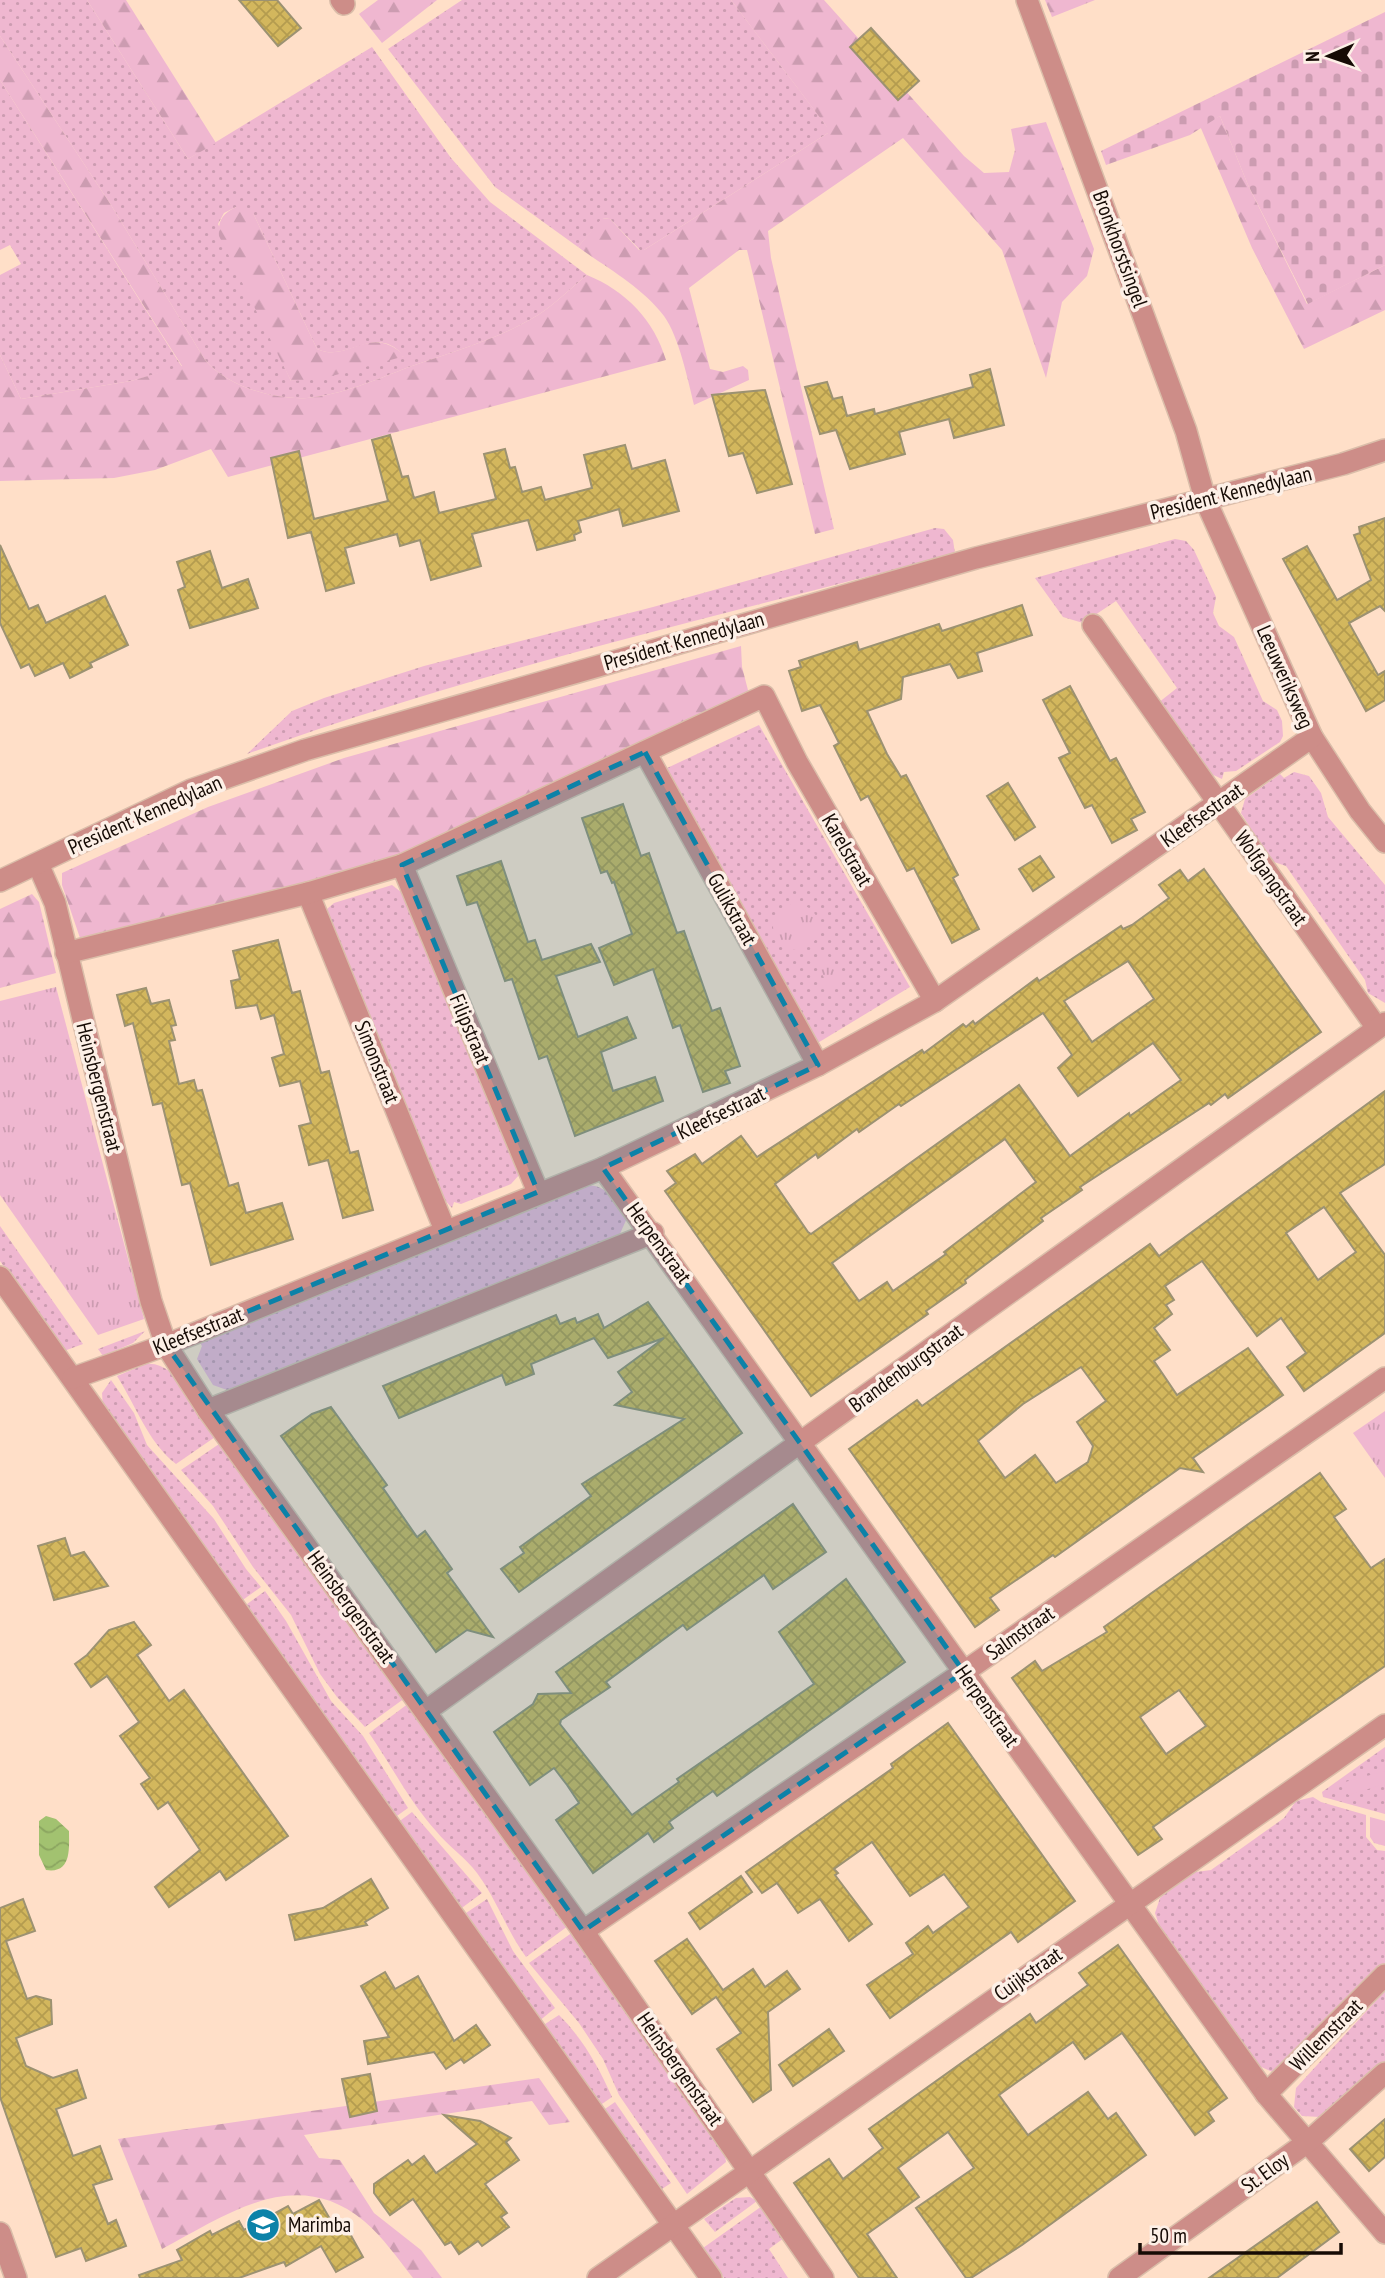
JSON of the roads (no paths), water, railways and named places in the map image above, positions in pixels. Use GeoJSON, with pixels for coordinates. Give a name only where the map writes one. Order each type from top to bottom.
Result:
{"type":"FeatureCollection","features":[{"type":"Feature","properties":{"kind":"street","name":"Bronkhorstsingel"},"geometry":{"type":"LineString","coordinates":[[1027,0],[1186,431],[1205,499]]}},
{"type":"Feature","properties":{"kind":"street","name":"President Kennedylaan"},"geometry":{"type":"LineString","coordinates":[[0,881],[191,790],[305,750],[975,558],[1385,450]]}},
{"type":"Feature","properties":{"kind":"street","name":"Leeuweriksweg"},"geometry":{"type":"LineString","coordinates":[[1205,499],[1312,737],[1360,811],[1385,842]]}},
{"type":"Feature","properties":{"kind":"street","name":"Wolfgangstraat"},"geometry":{"type":"LineString","coordinates":[[1093,625],[1381,1026]]}},
{"type":"Feature","properties":{"kind":"street","name":"Karelstraat"},"geometry":{"type":"LineString","coordinates":[[645,752],[764,696],[797,762],[935,1001]]}},
{"type":"Feature","properties":{"kind":"street","name":"Kleefsestraat"},"geometry":{"type":"LineString","coordinates":[[73,1378],[166,1345],[538,1192],[603,1168],[818,1065],[935,1001],[1312,737]]}},
{"type":"Feature","properties":{"kind":"street"},"geometry":{"type":"LineString","coordinates":[[66,953],[308,893],[402,865],[645,752]]}},
{"type":"Feature","properties":{"kind":"street","name":"Gulikstraat"},"geometry":{"type":"LineString","coordinates":[[645,752],[818,1065]]}},
{"type":"Feature","properties":{"kind":"street","name":"Heinsbergenstraat"},"geometry":{"type":"LineString","coordinates":[[38,864],[55,903],[151,1301],[166,1345],[208,1410],[583,1931],[823,2278]]}},
{"type":"Feature","properties":{"kind":"street","name":"Filipstraat"},"geometry":{"type":"LineString","coordinates":[[402,865],[538,1192]]}},
{"type":"Feature","properties":{"kind":"street","name":"Simonstraat"},"geometry":{"type":"LineString","coordinates":[[308,893],[445,1230]]}},
{"type":"Feature","properties":{"kind":"street","name":"Brandenburgstraat"},"geometry":{"type":"LineString","coordinates":[[426,1711],[1381,1026]]}},
{"type":"Feature","properties":{"kind":"street","name":"Herpenstraat"},"geometry":{"type":"LineString","coordinates":[[603,1168],[653,1233],[1128,1904],[1266,2094],[1385,2233]]}},
{"type":"Feature","properties":{"kind":"street"},"geometry":{"type":"LineString","coordinates":[[208,1410],[653,1233]]}},
{"type":"Feature","properties":{"kind":"street"},"geometry":{"type":"LineString","coordinates":[[0,1277],[711,2278]]}},
{"type":"Feature","properties":{"kind":"street","name":"Salmstraat"},"geometry":{"type":"LineString","coordinates":[[583,1931],[964,1672],[1385,1378]]}},
{"type":"Feature","properties":{"kind":"street","name":"Cuijkstraat"},"geometry":{"type":"LineString","coordinates":[[598,2278],[1385,1725]]}},
{"type":"Feature","properties":{"kind":"street","name":"Willemstraat"},"geometry":{"type":"LineString","coordinates":[[1266,2094],[1385,1975]]}},
{"type":"Feature","properties":{"kind":"street"},"geometry":{"type":"LineString","coordinates":[[1309,2141],[1385,2073]]}},
{"type":"Feature","properties":{"kind":"street","name":"St. Eloy"},"geometry":{"type":"LineString","coordinates":[[1119,2278],[1309,2141]]}},
{"type":"Feature","properties":{"kind":"street"},"geometry":{"type":"LineString","coordinates":[[0,2233],[16,2278]]}},
{"type":"Feature","properties":{"kind":"water"},"geometry":{"type":"Polygon","coordinates":[[[46,1816],[56,1819],[69,1831],[65,1864],[54,1870],[46,1870],[39,1855],[39,1821],[46,1816]]]}},
{"type":"Feature","properties":{"kind":"place","name":"Marimba"},"geometry":{"type":"Point","coordinates":[263,2225]}}]}
